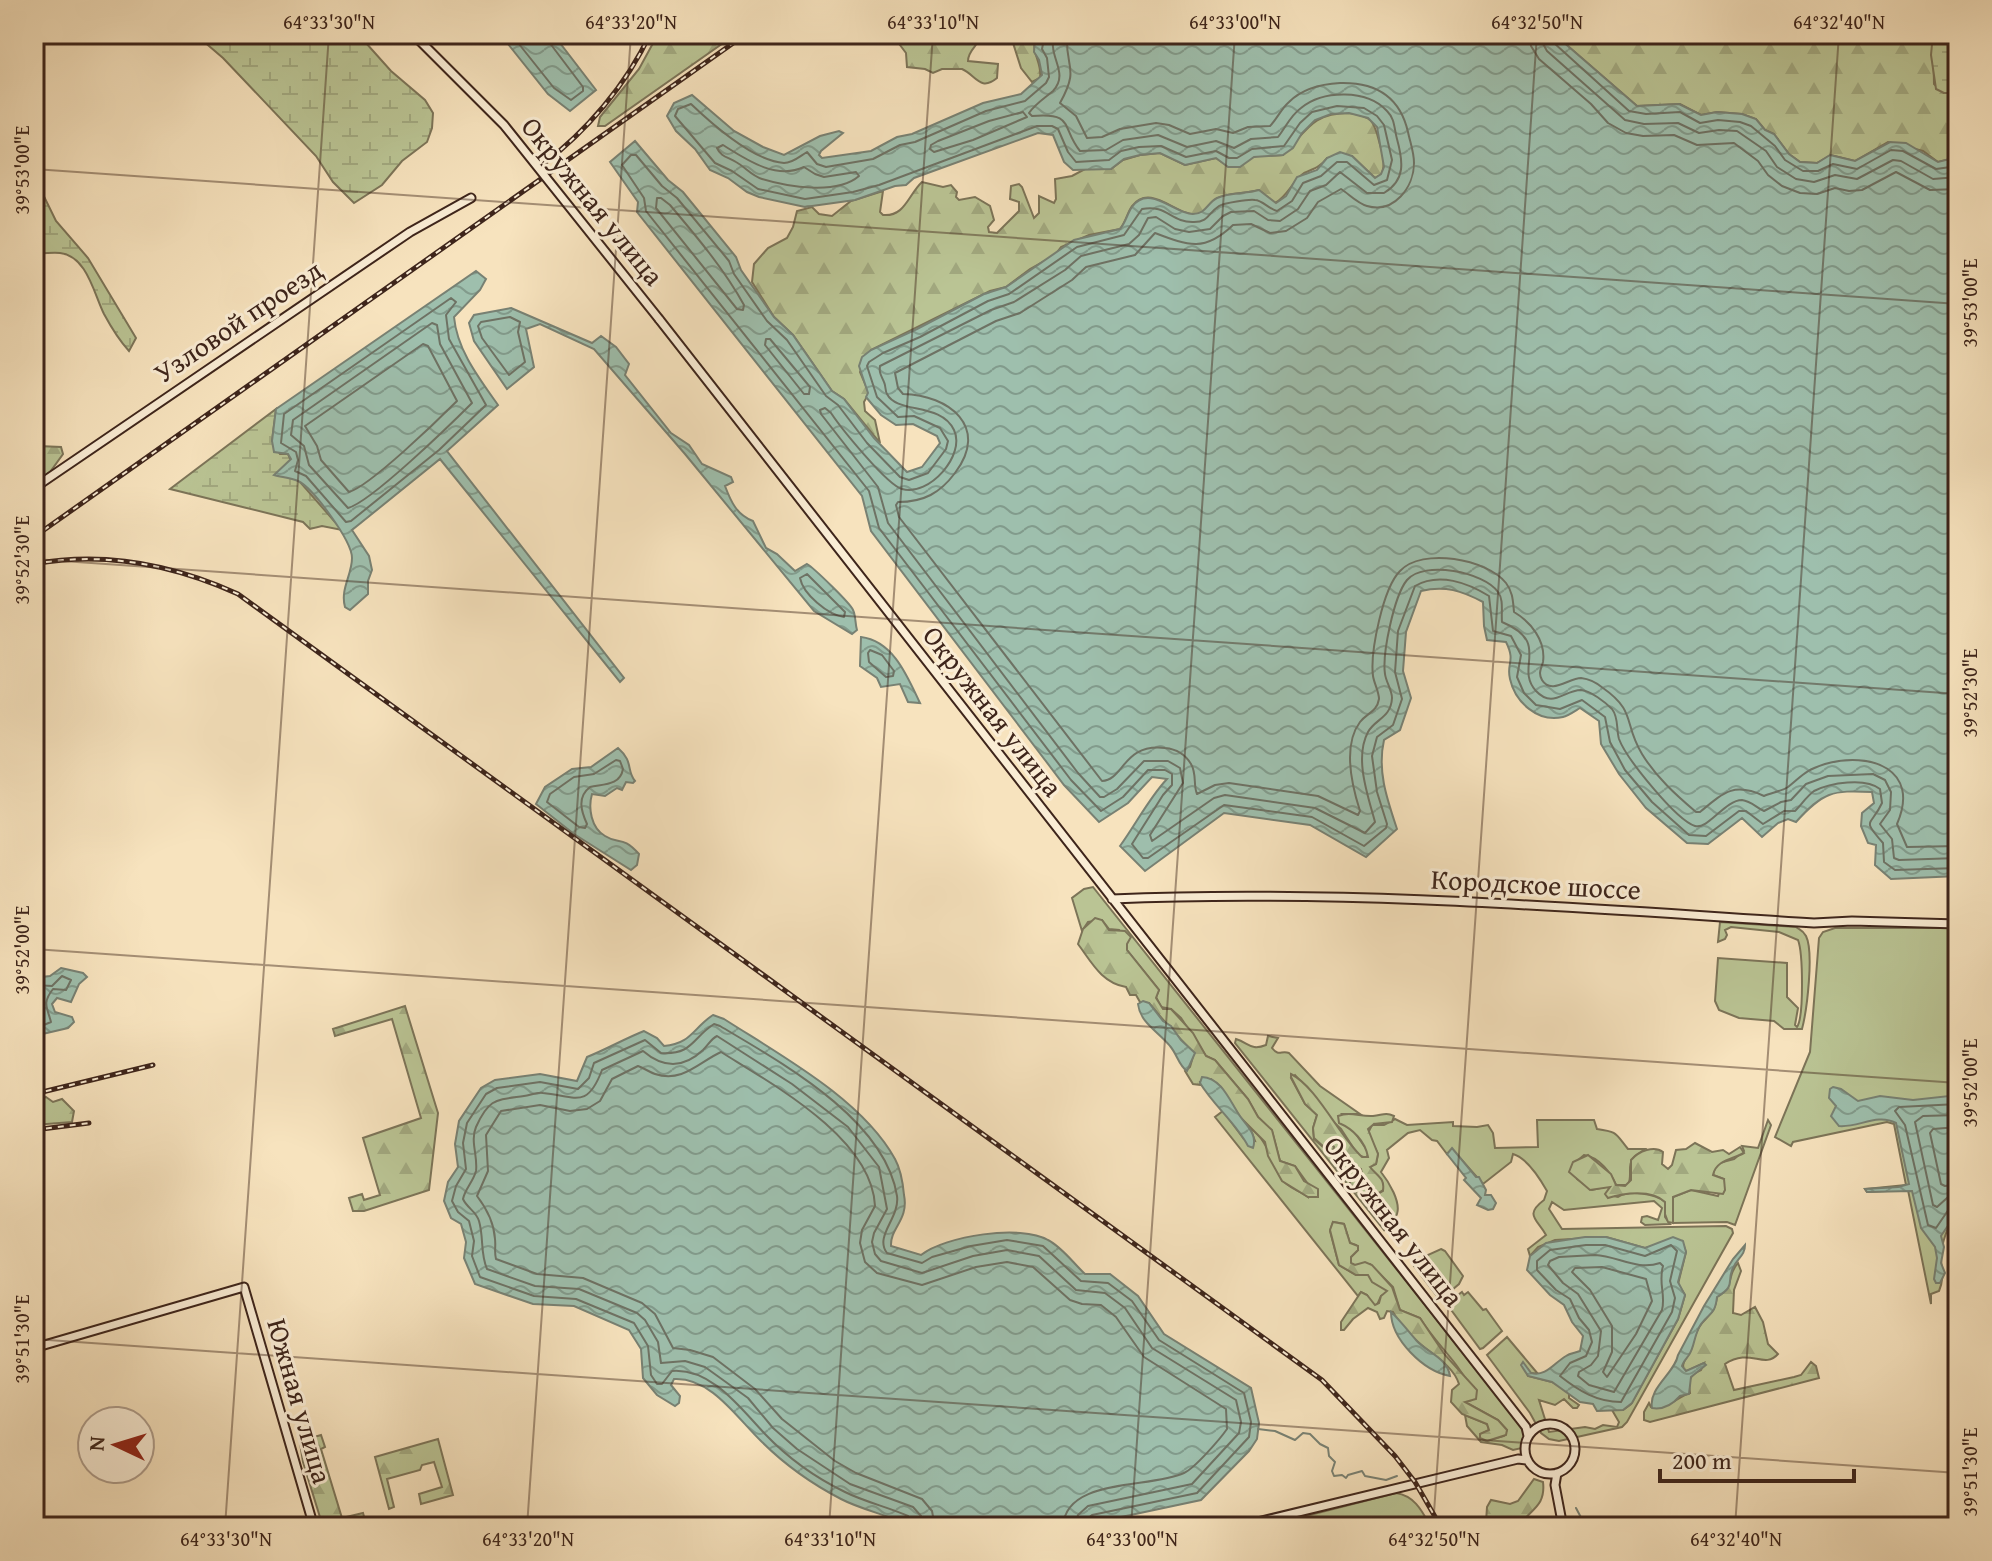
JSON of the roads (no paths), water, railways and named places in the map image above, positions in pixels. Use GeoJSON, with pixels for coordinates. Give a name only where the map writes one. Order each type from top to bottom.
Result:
{"type":"FeatureCollection","features":[{"type":"Feature","properties":{"kind":"main road","name":"Окружная улица"},"geometry":{"type":"LineString","coordinates":[[416,37],[504,125],[659,319],[1529,1431]]}},
{"type":"Feature","properties":{"kind":"main road","name":"Узловой проезд"},"geometry":{"type":"LineString","coordinates":[[34,488],[398,240],[471,198]]}},
{"type":"Feature","properties":{"kind":"main road","name":"Кородское шоссе"},"geometry":{"type":"LineString","coordinates":[[1112,899],[1299,895],[1498,903],[1814,923],[1958,924]]}},
{"type":"Feature","properties":{"kind":"main road","name":"Южная улица"},"geometry":{"type":"LineString","coordinates":[[34,1348],[244,1287],[314,1527]]}},
{"type":"Feature","properties":{"kind":"main road"},"geometry":{"type":"LineString","coordinates":[[1546,1424],[1562,1427],[1573,1439],[1575,1450],[1571,1463],[1553,1474],[1533,1468],[1525,1451],[1529,1431],[1546,1424]]}},
{"type":"Feature","properties":{"kind":"main road"},"geometry":{"type":"LineString","coordinates":[[1518,1459],[1525,1451]]}},
{"type":"Feature","properties":{"kind":"main road"},"geometry":{"type":"LineString","coordinates":[[1237,1527],[1518,1459],[1527,1460]]}},
{"type":"Feature","properties":{"kind":"main road"},"geometry":{"type":"LineString","coordinates":[[1553,1474],[1563,1527]]}},
{"type":"Feature","properties":{"kind":"water"},"geometry":{"type":"Polygon","coordinates":[[[500,34],[553,34],[596,90],[570,111],[548,94],[500,34]]]}},
{"type":"Feature","properties":{"kind":"water"},"geometry":{"type":"Polygon","coordinates":[[[1040,34],[1554,34],[1637,106],[1679,104],[1701,115],[1717,112],[1742,114],[1756,119],[1800,162],[1817,163],[1830,155],[1855,161],[1890,142],[1906,143],[1938,162],[1958,157],[1958,876],[1891,879],[1875,865],[1876,845],[1868,843],[1861,826],[1862,813],[1874,803],[1872,792],[1829,795],[1814,804],[1796,822],[1788,819],[1778,823],[1762,837],[1742,818],[1708,844],[1687,843],[1646,808],[1619,774],[1601,744],[1599,721],[1580,708],[1563,717],[1545,717],[1522,703],[1510,679],[1511,658],[1506,642],[1487,640],[1483,602],[1446,589],[1421,591],[1406,632],[1403,671],[1411,698],[1400,730],[1384,740],[1382,751],[1382,774],[1397,829],[1366,857],[1310,825],[1224,813],[1145,871],[1120,846],[1167,779],[1152,777],[1128,803],[1099,822],[1064,785],[871,531],[862,496],[637,212],[638,202],[610,162],[635,141],[668,180],[683,192],[736,257],[741,270],[774,317],[793,335],[832,391],[844,399],[874,438],[907,472],[922,467],[940,443],[937,436],[913,424],[896,425],[881,415],[866,397],[868,393],[859,366],[862,357],[871,350],[984,294],[1006,287],[1074,240],[1120,229],[1139,200],[1154,199],[1193,214],[1201,212],[1222,196],[1259,190],[1276,203],[1286,196],[1297,177],[1317,170],[1327,158],[1340,152],[1352,156],[1375,178],[1384,167],[1377,127],[1368,118],[1349,113],[1331,114],[1315,120],[1293,148],[1283,155],[1254,157],[1240,167],[1228,167],[1216,158],[1185,165],[1160,153],[1124,159],[1111,169],[1073,170],[1064,162],[1053,135],[1038,133],[914,178],[906,185],[855,200],[805,207],[759,197],[710,170],[667,116],[674,103],[692,95],[734,131],[784,155],[820,136],[839,131],[843,133],[821,151],[819,155],[822,158],[871,151],[897,137],[912,134],[983,103],[1021,94],[1042,75],[1034,52],[1035,38],[1040,34]]]}},
{"type":"Feature","properties":{"kind":"water"},"geometry":{"type":"Polygon","coordinates":[[[476,271],[486,279],[480,290],[454,317],[459,341],[470,363],[498,405],[447,451],[624,678],[620,682],[440,459],[352,530],[369,556],[372,570],[368,594],[350,610],[345,607],[344,600],[352,558],[346,540],[331,516],[305,486],[274,475],[291,459],[288,454],[274,452],[272,441],[276,409],[476,271]]]}},
{"type":"Feature","properties":{"kind":"water"},"geometry":{"type":"Polygon","coordinates":[[[511,308],[592,343],[601,336],[616,347],[629,364],[625,375],[671,433],[689,445],[702,464],[731,477],[733,482],[725,486],[730,497],[739,512],[753,521],[766,548],[795,571],[807,564],[817,572],[851,606],[857,630],[852,634],[814,611],[594,349],[540,324],[526,329],[534,367],[507,389],[474,341],[469,323],[474,315],[511,308]]]}},
{"type":"Feature","properties":{"kind":"water"},"geometry":{"type":"Polygon","coordinates":[[[861,637],[873,640],[891,653],[905,672],[920,703],[908,702],[900,684],[881,687],[877,678],[860,666],[861,637]]]}},
{"type":"Feature","properties":{"kind":"water"},"geometry":{"type":"Polygon","coordinates":[[[618,748],[626,758],[635,781],[626,782],[622,790],[617,788],[605,796],[592,794],[590,805],[594,823],[600,832],[610,839],[628,844],[639,854],[637,865],[631,870],[574,834],[536,804],[545,787],[572,769],[591,767],[618,748]]]}},
{"type":"Feature","properties":{"kind":"water"},"geometry":{"type":"Polygon","coordinates":[[[61,968],[83,973],[87,977],[79,984],[71,1002],[57,998],[52,1004],[55,1012],[72,1017],[74,1022],[68,1028],[34,1036],[34,978],[50,976],[61,968]]]}},
{"type":"Feature","properties":{"kind":"water"},"geometry":{"type":"Polygon","coordinates":[[[1143,1001],[1149,1003],[1195,1053],[1187,1071],[1170,1046],[1142,1017],[1138,1004],[1143,1001]]]}},
{"type":"Feature","properties":{"kind":"water"},"geometry":{"type":"Polygon","coordinates":[[[713,1015],[818,1080],[862,1117],[880,1137],[898,1167],[905,1204],[891,1246],[921,1255],[947,1242],[983,1234],[1036,1235],[1053,1243],[1085,1274],[1110,1274],[1138,1296],[1164,1334],[1251,1388],[1259,1423],[1257,1439],[1249,1451],[1201,1500],[1093,1523],[1059,1527],[906,1527],[904,1523],[841,1499],[809,1480],[789,1466],[722,1401],[700,1385],[674,1379],[671,1385],[680,1396],[675,1406],[657,1395],[643,1378],[641,1349],[629,1330],[574,1306],[533,1304],[475,1284],[464,1258],[466,1242],[461,1224],[451,1218],[444,1201],[448,1182],[458,1167],[455,1144],[459,1121],[481,1088],[495,1080],[540,1074],[577,1081],[587,1057],[644,1031],[664,1046],[673,1045],[686,1039],[713,1015]]]}},
{"type":"Feature","properties":{"kind":"water"},"geometry":{"type":"Polygon","coordinates":[[[1202,1077],[1209,1078],[1224,1090],[1252,1133],[1253,1148],[1248,1146],[1200,1083],[1202,1077]]]}},
{"type":"Feature","properties":{"kind":"water"},"geometry":{"type":"Polygon","coordinates":[[[1833,1087],[1858,1101],[1880,1096],[1913,1100],[1958,1095],[1958,1211],[1941,1236],[1944,1247],[1941,1263],[1945,1273],[1940,1283],[1934,1279],[1935,1247],[1921,1228],[1912,1191],[1867,1192],[1865,1189],[1909,1184],[1896,1123],[1875,1120],[1839,1126],[1831,1116],[1836,1106],[1829,1098],[1833,1087]]]}},
{"type":"Feature","properties":{"kind":"water"},"geometry":{"type":"Polygon","coordinates":[[[1452,1148],[1479,1177],[1486,1190],[1485,1195],[1491,1195],[1496,1203],[1493,1209],[1477,1205],[1481,1198],[1464,1180],[1466,1178],[1447,1154],[1452,1148]]]}},
{"type":"Feature","properties":{"kind":"water"},"geometry":{"type":"Polygon","coordinates":[[[1606,1237],[1645,1248],[1673,1237],[1683,1241],[1686,1252],[1678,1282],[1685,1295],[1678,1319],[1632,1403],[1623,1410],[1597,1411],[1593,1404],[1580,1402],[1552,1382],[1528,1376],[1521,1365],[1523,1362],[1531,1373],[1541,1373],[1568,1355],[1580,1351],[1583,1336],[1564,1305],[1527,1270],[1530,1256],[1546,1243],[1606,1237]]]}},
{"type":"Feature","properties":{"kind":"water"},"geometry":{"type":"Polygon","coordinates":[[[1745,1245],[1731,1273],[1729,1286],[1717,1297],[1682,1366],[1686,1371],[1704,1363],[1706,1365],[1691,1377],[1689,1394],[1664,1407],[1652,1408],[1654,1394],[1676,1362],[1704,1306],[1745,1245]]]}},
{"type":"Feature","properties":{"kind":"water"},"geometry":{"type":"Polygon","coordinates":[[[1391,1312],[1420,1344],[1445,1364],[1450,1376],[1429,1368],[1410,1352],[1396,1333],[1391,1312]]]}},
{"type":"Feature","properties":{"kind":"waterway"},"geometry":{"type":"LineString","coordinates":[[1258,1429],[1275,1431],[1295,1440],[1303,1433],[1310,1434],[1328,1448],[1329,1456],[1335,1462],[1334,1476],[1346,1478],[1362,1471],[1365,1476],[1386,1480],[1397,1476]]}},
{"type":"Feature","properties":{"kind":"waterway"},"geometry":{"type":"LineString","coordinates":[[1576,1508],[1585,1525]]}},
{"type":"Feature","properties":{"kind":"railway"},"geometry":{"type":"LineString","coordinates":[[542,165],[574,138],[604,106],[630,71],[650,34]]}},
{"type":"Feature","properties":{"kind":"railway"},"geometry":{"type":"LineString","coordinates":[[34,537],[746,34]]}},
{"type":"Feature","properties":{"kind":"railway"},"geometry":{"type":"LineString","coordinates":[[34,564],[86,559],[138,563],[189,575],[238,594],[1322,1380],[1395,1456],[1415,1482],[1441,1527]]}},
{"type":"Feature","properties":{"kind":"railway"},"geometry":{"type":"LineString","coordinates":[[34,1094],[153,1065]]}},
{"type":"Feature","properties":{"kind":"railway"},"geometry":{"type":"LineString","coordinates":[[34,1130],[89,1123]]}}]}
